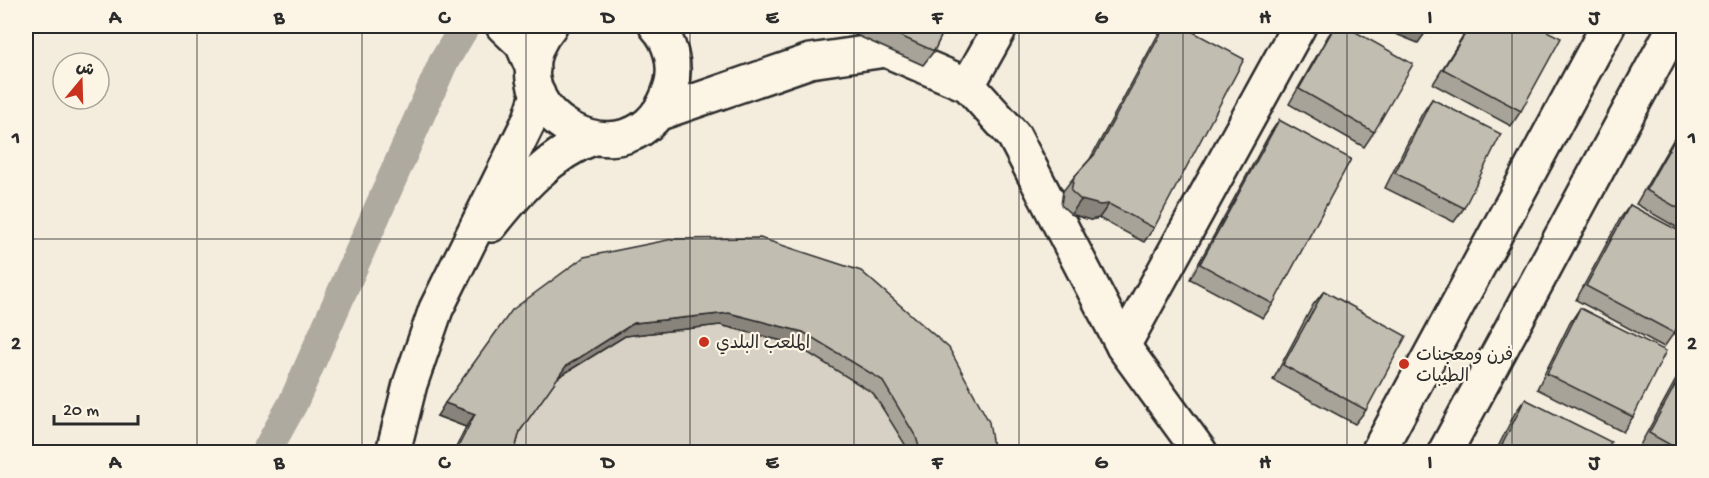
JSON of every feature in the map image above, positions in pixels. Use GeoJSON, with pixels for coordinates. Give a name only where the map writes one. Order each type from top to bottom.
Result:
{"type":"FeatureCollection","features":[{"type":"Feature","properties":{"kind":"main road"},"geometry":{"type":"LineString","coordinates":[[503,26],[522,44],[548,112],[564,127],[593,138]]}},
{"type":"Feature","properties":{"kind":"main road"},"geometry":{"type":"LineString","coordinates":[[393,453],[410,384],[436,309],[530,119],[539,42],[550,26]]}},
{"type":"Feature","properties":{"kind":"main road"},"geometry":{"type":"LineString","coordinates":[[968,85],[1001,26]]}},
{"type":"Feature","properties":{"kind":"main road"},"geometry":{"type":"LineString","coordinates":[[1123,346],[1299,26]]}},
{"type":"Feature","properties":{"kind":"main road"},"geometry":{"type":"LineString","coordinates":[[1378,453],[1608,26]]}},
{"type":"Feature","properties":{"kind":"main road"},"geometry":{"type":"LineString","coordinates":[[1445,453],[1675,26]]}},
{"type":"Feature","properties":{"kind":"main road"},"geometry":{"type":"LineString","coordinates":[[460,263],[511,200],[558,157],[575,145],[593,138],[628,135],[644,126],[657,114],[667,99],[672,82],[669,41]]}},
{"type":"Feature","properties":{"kind":"main road"},"geometry":{"type":"LineString","coordinates":[[669,41],[682,75],[692,81],[716,85],[741,83]]}},
{"type":"Feature","properties":{"kind":"main road"},"geometry":{"type":"LineString","coordinates":[[657,114],[810,61],[886,51],[968,85],[1014,136],[1123,346],[1200,453]]}},
{"type":"Feature","properties":{"kind":"shaded area","name":"الملعب البلدي"},"geometry":{"type":"Polygon","coordinates":[[[664,252],[983,452],[453,452],[466,427],[437,416],[503,323],[664,252]]]}},
{"type":"Feature","properties":{"kind":"building"},"geometry":{"type":"Polygon","coordinates":[[[878,26],[946,26],[934,51],[878,26]]]}},
{"type":"Feature","properties":{"kind":"building"},"geometry":{"type":"Polygon","coordinates":[[[1165,26],[1182,26],[1244,59],[1154,228],[1109,204],[1100,205],[1081,200],[1071,191],[1074,177],[1095,154],[1165,26]]]}},
{"type":"Feature","properties":{"kind":"building"},"geometry":{"type":"Polygon","coordinates":[[[1335,26],[1345,26],[1413,64],[1374,132],[1299,89],[1335,26]]]}},
{"type":"Feature","properties":{"kind":"building"},"geometry":{"type":"Polygon","coordinates":[[[1470,26],[1537,26],[1561,38],[1521,111],[1443,69],[1470,26]]]}},
{"type":"Feature","properties":{"kind":"building"},"geometry":{"type":"Polygon","coordinates":[[[1432,99],[1501,134],[1464,208],[1395,173],[1432,99]]]}},
{"type":"Feature","properties":{"kind":"building"},"geometry":{"type":"Polygon","coordinates":[[[1279,120],[1351,159],[1273,304],[1200,264],[1279,120]]]}},
{"type":"Feature","properties":{"kind":"building"},"geometry":{"type":"Polygon","coordinates":[[[1683,125],[1683,211],[1646,190],[1683,125]]]}},
{"type":"Feature","properties":{"kind":"building"},"geometry":{"type":"Polygon","coordinates":[[[1630,205],[1683,233],[1683,316],[1674,333],[1586,286],[1630,205]]]}},
{"type":"Feature","properties":{"kind":"building"},"geometry":{"type":"Polygon","coordinates":[[[760,238],[861,271],[949,348],[989,422],[994,453],[921,453],[916,437],[882,380],[803,332],[729,313],[634,323],[566,366],[520,431],[514,453],[455,453],[475,414],[445,403],[512,310],[584,257],[673,239],[760,238]]]}},
{"type":"Feature","properties":{"kind":"building"},"geometry":{"type":"Polygon","coordinates":[[[1324,291],[1406,336],[1366,410],[1283,365],[1324,291]]]}},
{"type":"Feature","properties":{"kind":"building"},"geometry":{"type":"Polygon","coordinates":[[[1580,308],[1666,351],[1633,417],[1547,374],[1580,308]]]}},
{"type":"Feature","properties":{"kind":"building"},"geometry":{"type":"Polygon","coordinates":[[[1683,371],[1683,452],[1649,433],[1683,371]]]}},
{"type":"Feature","properties":{"kind":"building"},"geometry":{"type":"Polygon","coordinates":[[[1525,399],[1611,442],[1605,453],[1498,453],[1525,399]]]}},
{"type":"Feature","properties":{"kind":"waterway"},"geometry":{"type":"LineString","coordinates":[[266,452],[293,403],[443,63],[465,26]]}},
{"type":"Feature","properties":{"kind":"place","name":"الملعب البلدي"},"geometry":{"type":"Point","coordinates":[704,342]}},
{"type":"Feature","properties":{"kind":"place","name":"فرن ومعجنات الطيبات"},"geometry":{"type":"Point","coordinates":[1404,364]}}]}
